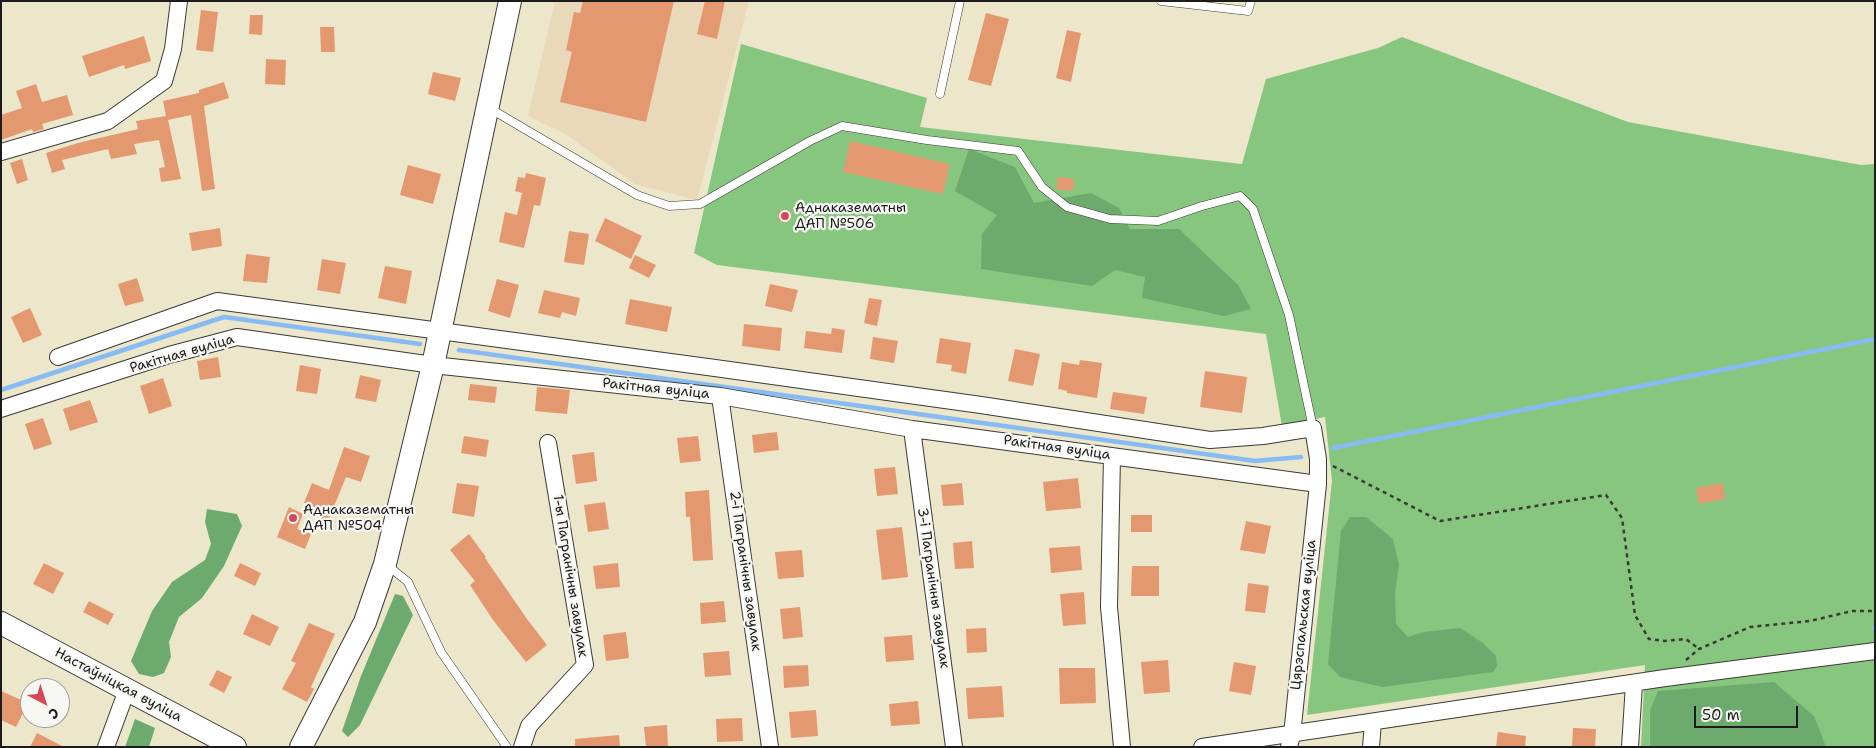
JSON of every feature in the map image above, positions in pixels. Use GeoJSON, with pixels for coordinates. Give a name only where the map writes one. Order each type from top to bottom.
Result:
{"type":"FeatureCollection","features":[{"type":"Feature","properties":{"kind":"street"},"geometry":{"type":"LineString","coordinates":[[1,152],[108,121],[164,82],[173,49],[180,1]]}},
{"type":"Feature","properties":{"kind":"street"},"geometry":{"type":"LineString","coordinates":[[301,747],[365,622],[385,564],[440,330],[510,1]]}},
{"type":"Feature","properties":{"kind":"street","name":"Ракітная вуліца"},"geometry":{"type":"LineString","coordinates":[[58,357],[217,301],[981,405],[1210,440],[1263,436],[1313,428]]}},
{"type":"Feature","properties":{"kind":"street","name":"Ракітная вуліца"},"geometry":{"type":"LineString","coordinates":[[1,409],[169,356],[237,337],[432,365],[720,396],[912,429],[1318,484]]}},
{"type":"Feature","properties":{"kind":"street","name":"2-і Пагранічны завулак"},"geometry":{"type":"LineString","coordinates":[[720,396],[770,747]]}},
{"type":"Feature","properties":{"kind":"street","name":"Цярэспальская вуліца"},"geometry":{"type":"LineString","coordinates":[[1290,741],[1318,484],[1318,459],[1313,428]]}},
{"type":"Feature","properties":{"kind":"street","name":"3-і Пагранічны завулак"},"geometry":{"type":"LineString","coordinates":[[912,429],[954,747]]}},
{"type":"Feature","properties":{"kind":"street","name":"1-ы Пагранічны завулак"},"geometry":{"type":"LineString","coordinates":[[522,747],[530,726],[584,666],[548,443]]}},
{"type":"Feature","properties":{"kind":"street"},"geometry":{"type":"LineString","coordinates":[[1112,456],[1109,607],[1122,747]]}},
{"type":"Feature","properties":{"kind":"street","name":"Настаўніцкая вуліца"},"geometry":{"type":"LineString","coordinates":[[1,623],[235,747]]}},
{"type":"Feature","properties":{"kind":"street"},"geometry":{"type":"LineString","coordinates":[[1202,747],[1290,741],[1373,722],[1875,651]]}},
{"type":"Feature","properties":{"kind":"street"},"geometry":{"type":"LineString","coordinates":[[1630,747],[1634,684]]}},
{"type":"Feature","properties":{"kind":"street"},"geometry":{"type":"LineString","coordinates":[[106,747],[127,690]]}},
{"type":"Feature","properties":{"kind":"street"},"geometry":{"type":"LineString","coordinates":[[1371,747],[1373,722]]}},
{"type":"Feature","properties":{"kind":"lane"},"geometry":{"type":"LineString","coordinates":[[940,94],[960,1]]}},
{"type":"Feature","properties":{"kind":"lane"},"geometry":{"type":"LineString","coordinates":[[1161,1],[1248,11],[1251,1]]}},
{"type":"Feature","properties":{"kind":"lane"},"geometry":{"type":"LineString","coordinates":[[487,107],[637,195],[669,206],[700,204],[810,141],[842,126],[927,140],[1018,151],[1042,187],[1067,208],[1110,219],[1158,221],[1202,206],[1240,196],[1253,209],[1289,315],[1313,428]]}},
{"type":"Feature","properties":{"kind":"lane"},"geometry":{"type":"LineString","coordinates":[[385,564],[408,582],[441,652],[507,747]]}},
{"type":"Feature","properties":{"kind":"path"},"geometry":{"type":"LineString","coordinates":[[1318,459],[1440,521],[1606,495],[1622,518],[1634,615],[1649,638],[1664,641],[1686,639],[1699,649]]}},
{"type":"Feature","properties":{"kind":"path"},"geometry":{"type":"LineString","coordinates":[[1685,661],[1699,649],[1750,626],[1810,622],[1852,611],[1875,611]]}},
{"type":"Feature","properties":{"kind":"shaded area"},"geometry":{"type":"Polygon","coordinates":[[[555,1],[749,1],[697,200],[635,184],[567,135],[528,116],[555,1]]]}},
{"type":"Feature","properties":{"kind":"green space"},"geometry":{"type":"Polygon","coordinates":[[[1402,37],[1628,122],[1861,165],[1875,164],[1875,747],[1641,747],[1645,665],[1307,715],[1332,481],[1325,417],[1282,426],[1266,334],[717,265],[694,253],[741,44],[927,98],[920,127],[1242,164],[1266,79],[1378,48],[1402,37]]]}},
{"type":"Feature","properties":{"kind":"green space"},"geometry":{"type":"Polygon","coordinates":[[[969,149],[1015,167],[1034,203],[1091,193],[1119,208],[1130,229],[1179,229],[1238,285],[1251,309],[1224,316],[1142,298],[1145,277],[1115,270],[1092,286],[981,269],[982,234],[997,215],[955,191],[969,149]]]}},
{"type":"Feature","properties":{"kind":"green space"},"geometry":{"type":"Polygon","coordinates":[[[207,509],[237,514],[242,526],[224,566],[202,598],[179,617],[169,642],[171,657],[164,673],[153,677],[139,674],[131,661],[152,611],[172,582],[205,560],[211,544],[205,522],[207,509]]]}},
{"type":"Feature","properties":{"kind":"green space"},"geometry":{"type":"Polygon","coordinates":[[[1350,517],[1366,517],[1393,539],[1399,565],[1395,593],[1396,624],[1408,637],[1424,632],[1460,628],[1483,643],[1496,656],[1497,666],[1493,672],[1382,687],[1340,677],[1328,664],[1341,531],[1350,517]]]}},
{"type":"Feature","properties":{"kind":"green space"},"geometry":{"type":"Polygon","coordinates":[[[395,594],[403,596],[413,615],[360,725],[348,737],[342,731],[361,676],[395,594]]]}},
{"type":"Feature","properties":{"kind":"green space"},"geometry":{"type":"Polygon","coordinates":[[[1774,682],[1814,716],[1826,747],[1650,747],[1650,711],[1658,691],[1774,682]]]}},
{"type":"Feature","properties":{"kind":"green space"},"geometry":{"type":"Polygon","coordinates":[[[135,719],[155,728],[149,747],[125,747],[135,719]]]}},
{"type":"Feature","properties":{"kind":"building"},"geometry":{"type":"Polygon","coordinates":[[[583,1],[674,1],[646,122],[560,102],[572,52],[566,50],[574,12],[580,13],[583,1]]]}},
{"type":"Feature","properties":{"kind":"building"},"geometry":{"type":"Polygon","coordinates":[[[705,1],[725,1],[717,39],[697,34],[705,1]]]}},
{"type":"Feature","properties":{"kind":"building"},"geometry":{"type":"Polygon","coordinates":[[[201,10],[218,12],[213,52],[196,50],[201,10]]]}},
{"type":"Feature","properties":{"kind":"building"},"geometry":{"type":"Polygon","coordinates":[[[986,13],[1009,19],[991,86],[968,80],[986,13]]]}},
{"type":"Feature","properties":{"kind":"building"},"geometry":{"type":"Polygon","coordinates":[[[250,15],[263,15],[262,35],[249,34],[250,15]]]}},
{"type":"Feature","properties":{"kind":"building"},"geometry":{"type":"Polygon","coordinates":[[[320,27],[334,27],[335,52],[321,52],[320,27]]]}},
{"type":"Feature","properties":{"kind":"building"},"geometry":{"type":"Polygon","coordinates":[[[1067,30],[1081,33],[1071,82],[1056,78],[1067,30]]]}},
{"type":"Feature","properties":{"kind":"building"},"geometry":{"type":"Polygon","coordinates":[[[144,36],[151,61],[125,69],[124,65],[89,77],[82,56],[144,36]]]}},
{"type":"Feature","properties":{"kind":"building"},"geometry":{"type":"Polygon","coordinates":[[[266,59],[286,60],[285,85],[265,84],[266,59]]]}},
{"type":"Feature","properties":{"kind":"building"},"geometry":{"type":"Polygon","coordinates":[[[433,72],[461,78],[455,101],[428,94],[433,72]]]}},
{"type":"Feature","properties":{"kind":"building"},"geometry":{"type":"Polygon","coordinates":[[[224,82],[229,98],[204,106],[215,189],[202,191],[191,115],[168,120],[181,179],[161,182],[159,168],[165,167],[159,140],[134,144],[137,154],[111,159],[108,149],[62,160],[65,169],[52,173],[46,153],[78,143],[138,129],[136,121],[166,116],[163,101],[199,93],[199,90],[224,82]]]}},
{"type":"Feature","properties":{"kind":"building"},"geometry":{"type":"Polygon","coordinates":[[[36,84],[42,102],[67,95],[73,115],[42,124],[44,129],[33,132],[32,129],[1,140],[1,115],[22,108],[16,91],[36,84]]]}},
{"type":"Feature","properties":{"kind":"building"},"geometry":{"type":"Polygon","coordinates":[[[850,141],[950,164],[943,194],[843,172],[850,141]]]}},
{"type":"Feature","properties":{"kind":"building"},"geometry":{"type":"Polygon","coordinates":[[[22,159],[28,180],[17,184],[10,163],[22,159]]]}},
{"type":"Feature","properties":{"kind":"building"},"geometry":{"type":"Polygon","coordinates":[[[408,165],[441,174],[433,204],[400,195],[408,165]]]}},
{"type":"Feature","properties":{"kind":"building"},"geometry":{"type":"Polygon","coordinates":[[[526,173],[546,178],[540,206],[534,205],[524,248],[499,242],[505,212],[517,215],[522,193],[515,191],[518,177],[525,178],[526,173]]]}},
{"type":"Feature","properties":{"kind":"building"},"geometry":{"type":"Polygon","coordinates":[[[1058,177],[1074,179],[1073,191],[1056,189],[1058,177]]]}},
{"type":"Feature","properties":{"kind":"building","name":"Аднаказематны ДАП №506"},"geometry":{"type":"Polygon","coordinates":[[[779,210],[791,211],[790,222],[778,221],[779,210]]]}},
{"type":"Feature","properties":{"kind":"building"},"geometry":{"type":"Polygon","coordinates":[[[605,218],[642,236],[631,259],[595,241],[605,218]]]}},
{"type":"Feature","properties":{"kind":"building"},"geometry":{"type":"Polygon","coordinates":[[[220,228],[222,246],[192,251],[189,233],[220,228]]]}},
{"type":"Feature","properties":{"kind":"building"},"geometry":{"type":"Polygon","coordinates":[[[569,231],[589,234],[584,265],[564,262],[569,231]]]}},
{"type":"Feature","properties":{"kind":"building"},"geometry":{"type":"Polygon","coordinates":[[[246,254],[270,257],[267,283],[243,281],[246,254]]]}},
{"type":"Feature","properties":{"kind":"building"},"geometry":{"type":"Polygon","coordinates":[[[635,255],[656,265],[649,278],[629,268],[635,255]]]}},
{"type":"Feature","properties":{"kind":"building"},"geometry":{"type":"Polygon","coordinates":[[[322,259],[346,263],[340,294],[317,290],[322,259]]]}},
{"type":"Feature","properties":{"kind":"building"},"geometry":{"type":"Polygon","coordinates":[[[385,266],[412,271],[406,304],[378,298],[385,266]]]}},
{"type":"Feature","properties":{"kind":"building"},"geometry":{"type":"Polygon","coordinates":[[[137,278],[144,301],[125,306],[118,284],[137,278]]]}},
{"type":"Feature","properties":{"kind":"building"},"geometry":{"type":"Polygon","coordinates":[[[497,279],[519,285],[510,318],[488,311],[497,279]]]}},
{"type":"Feature","properties":{"kind":"building"},"geometry":{"type":"Polygon","coordinates":[[[770,284],[798,290],[792,312],[765,306],[770,284]]]}},
{"type":"Feature","properties":{"kind":"building"},"geometry":{"type":"Polygon","coordinates":[[[544,290],[580,298],[576,316],[562,312],[560,318],[538,313],[544,290]]]}},
{"type":"Feature","properties":{"kind":"building"},"geometry":{"type":"Polygon","coordinates":[[[869,298],[882,300],[877,326],[864,323],[869,298]]]}},
{"type":"Feature","properties":{"kind":"building"},"geometry":{"type":"Polygon","coordinates":[[[630,299],[672,307],[667,332],[625,324],[630,299]]]}},
{"type":"Feature","properties":{"kind":"building"},"geometry":{"type":"Polygon","coordinates":[[[30,308],[42,335],[23,343],[11,317],[30,308]]]}},
{"type":"Feature","properties":{"kind":"building"},"geometry":{"type":"Polygon","coordinates":[[[744,324],[782,328],[780,351],[742,346],[744,324]]]}},
{"type":"Feature","properties":{"kind":"building"},"geometry":{"type":"Polygon","coordinates":[[[832,328],[845,330],[842,353],[804,348],[806,331],[831,334],[832,328]]]}},
{"type":"Feature","properties":{"kind":"building"},"geometry":{"type":"Polygon","coordinates":[[[873,337],[898,341],[894,363],[870,359],[873,337]]]}},
{"type":"Feature","properties":{"kind":"building"},"geometry":{"type":"Polygon","coordinates":[[[940,338],[971,343],[966,374],[951,371],[952,365],[936,363],[940,338]]]}},
{"type":"Feature","properties":{"kind":"building"},"geometry":{"type":"Polygon","coordinates":[[[1015,349],[1040,354],[1033,386],[1008,381],[1015,349]]]}},
{"type":"Feature","properties":{"kind":"building"},"geometry":{"type":"Polygon","coordinates":[[[218,357],[221,377],[200,380],[197,361],[218,357]]]}},
{"type":"Feature","properties":{"kind":"building"},"geometry":{"type":"Polygon","coordinates":[[[1080,360],[1102,363],[1097,398],[1067,393],[1067,391],[1058,389],[1062,362],[1079,365],[1080,360]]]}},
{"type":"Feature","properties":{"kind":"building"},"geometry":{"type":"Polygon","coordinates":[[[300,365],[321,369],[317,394],[296,391],[300,365]]]}},
{"type":"Feature","properties":{"kind":"building"},"geometry":{"type":"Polygon","coordinates":[[[1205,371],[1247,377],[1242,413],[1200,407],[1205,371]]]}},
{"type":"Feature","properties":{"kind":"building"},"geometry":{"type":"Polygon","coordinates":[[[360,375],[381,380],[376,402],[355,398],[360,375]]]}},
{"type":"Feature","properties":{"kind":"building"},"geometry":{"type":"Polygon","coordinates":[[[163,378],[172,406],[149,414],[140,386],[163,378]]]}},
{"type":"Feature","properties":{"kind":"building"},"geometry":{"type":"Polygon","coordinates":[[[470,384],[497,387],[495,403],[468,400],[470,384]]]}},
{"type":"Feature","properties":{"kind":"building"},"geometry":{"type":"Polygon","coordinates":[[[537,387],[570,390],[567,414],[535,411],[537,387]]]}},
{"type":"Feature","properties":{"kind":"building"},"geometry":{"type":"Polygon","coordinates":[[[1113,392],[1147,397],[1144,414],[1110,409],[1113,392]]]}},
{"type":"Feature","properties":{"kind":"building"},"geometry":{"type":"Polygon","coordinates":[[[90,400],[98,422],[70,431],[63,409],[90,400]]]}},
{"type":"Feature","properties":{"kind":"building"},"geometry":{"type":"Polygon","coordinates":[[[43,418],[52,444],[34,450],[25,424],[43,418]]]}},
{"type":"Feature","properties":{"kind":"building"},"geometry":{"type":"Polygon","coordinates":[[[777,432],[779,450],[754,453],[752,435],[777,432]]]}},
{"type":"Feature","properties":{"kind":"building"},"geometry":{"type":"Polygon","coordinates":[[[464,436],[489,440],[486,457],[461,453],[464,436]]]}},
{"type":"Feature","properties":{"kind":"building"},"geometry":{"type":"Polygon","coordinates":[[[698,436],[701,461],[680,463],[677,438],[698,436]]]}},
{"type":"Feature","properties":{"kind":"building"},"geometry":{"type":"Polygon","coordinates":[[[344,447],[370,456],[361,482],[346,477],[328,521],[320,518],[322,510],[304,503],[312,483],[329,490],[344,447]]]}},
{"type":"Feature","properties":{"kind":"building"},"geometry":{"type":"Polygon","coordinates":[[[594,452],[597,481],[576,484],[572,455],[594,452]]]}},
{"type":"Feature","properties":{"kind":"building"},"geometry":{"type":"Polygon","coordinates":[[[895,467],[898,494],[877,496],[874,469],[895,467]]]}},
{"type":"Feature","properties":{"kind":"building"},"geometry":{"type":"Polygon","coordinates":[[[1078,478],[1081,508],[1046,511],[1043,482],[1078,478]]]}},
{"type":"Feature","properties":{"kind":"building"},"geometry":{"type":"Polygon","coordinates":[[[457,483],[479,486],[474,517],[452,513],[457,483]]]}},
{"type":"Feature","properties":{"kind":"building"},"geometry":{"type":"Polygon","coordinates":[[[962,483],[964,505],[943,506],[941,485],[962,483]]]}},
{"type":"Feature","properties":{"kind":"building"},"geometry":{"type":"Polygon","coordinates":[[[1723,483],[1725,499],[1699,504],[1696,488],[1723,483]]]}},
{"type":"Feature","properties":{"kind":"building"},"geometry":{"type":"Polygon","coordinates":[[[709,490],[713,560],[693,561],[690,517],[686,517],[685,492],[709,490]]]}},
{"type":"Feature","properties":{"kind":"building"},"geometry":{"type":"Polygon","coordinates":[[[605,502],[609,529],[588,532],[584,505],[605,502]]]}},
{"type":"Feature","properties":{"kind":"building"},"geometry":{"type":"Polygon","coordinates":[[[289,507],[303,514],[297,529],[311,534],[305,549],[277,537],[289,507]]]}},
{"type":"Feature","properties":{"kind":"building"},"geometry":{"type":"Polygon","coordinates":[[[1131,515],[1152,515],[1152,532],[1131,532],[1131,515]]]}},
{"type":"Feature","properties":{"kind":"building"},"geometry":{"type":"Polygon","coordinates":[[[1246,521],[1271,526],[1265,554],[1240,550],[1246,521]]]}},
{"type":"Feature","properties":{"kind":"building"},"geometry":{"type":"Polygon","coordinates":[[[902,527],[908,577],[882,580],[876,530],[902,527]]]}},
{"type":"Feature","properties":{"kind":"building"},"geometry":{"type":"Polygon","coordinates":[[[469,534],[547,645],[526,662],[493,620],[470,585],[475,581],[450,550],[469,534]]]}},
{"type":"Feature","properties":{"kind":"building"},"geometry":{"type":"Polygon","coordinates":[[[972,541],[974,568],[955,569],[953,543],[972,541]]]}},
{"type":"Feature","properties":{"kind":"building"},"geometry":{"type":"Polygon","coordinates":[[[1080,546],[1082,570],[1051,573],[1049,548],[1080,546]]]}},
{"type":"Feature","properties":{"kind":"building"},"geometry":{"type":"Polygon","coordinates":[[[802,550],[804,577],[778,579],[775,552],[802,550]]]}},
{"type":"Feature","properties":{"kind":"building"},"geometry":{"type":"Polygon","coordinates":[[[44,563],[64,573],[53,594],[33,584],[44,563]]]}},
{"type":"Feature","properties":{"kind":"building"},"geometry":{"type":"Polygon","coordinates":[[[240,563],[261,573],[255,586],[234,576],[240,563]]]}},
{"type":"Feature","properties":{"kind":"building"},"geometry":{"type":"Polygon","coordinates":[[[618,563],[620,587],[596,589],[593,566],[618,563]]]}},
{"type":"Feature","properties":{"kind":"building"},"geometry":{"type":"Polygon","coordinates":[[[1132,566],[1159,566],[1159,596],[1131,596],[1132,566]]]}},
{"type":"Feature","properties":{"kind":"building"},"geometry":{"type":"Polygon","coordinates":[[[1248,583],[1269,586],[1265,613],[1245,611],[1248,583]]]}},
{"type":"Feature","properties":{"kind":"building"},"geometry":{"type":"Polygon","coordinates":[[[1084,592],[1086,624],[1063,626],[1060,594],[1084,592]]]}},
{"type":"Feature","properties":{"kind":"building"},"geometry":{"type":"Polygon","coordinates":[[[89,601],[114,614],[108,625],[83,612],[89,601]]]}},
{"type":"Feature","properties":{"kind":"building"},"geometry":{"type":"Polygon","coordinates":[[[724,601],[726,622],[701,624],[700,603],[724,601]]]}},
{"type":"Feature","properties":{"kind":"building"},"geometry":{"type":"Polygon","coordinates":[[[800,607],[803,637],[783,639],[780,609],[800,607]]]}},
{"type":"Feature","properties":{"kind":"building"},"geometry":{"type":"Polygon","coordinates":[[[252,614],[279,627],[270,646],[243,634],[252,614]]]}},
{"type":"Feature","properties":{"kind":"building"},"geometry":{"type":"Polygon","coordinates":[[[309,623],[335,634],[311,687],[314,689],[307,702],[282,689],[296,663],[291,661],[309,623]]]}},
{"type":"Feature","properties":{"kind":"building"},"geometry":{"type":"Polygon","coordinates":[[[986,628],[987,652],[967,653],[966,629],[986,628]]]}},
{"type":"Feature","properties":{"kind":"building"},"geometry":{"type":"Polygon","coordinates":[[[626,632],[629,658],[606,661],[603,635],[626,632]]]}},
{"type":"Feature","properties":{"kind":"building"},"geometry":{"type":"Polygon","coordinates":[[[912,635],[914,660],[886,662],[884,637],[912,635]]]}},
{"type":"Feature","properties":{"kind":"building"},"geometry":{"type":"Polygon","coordinates":[[[729,651],[731,675],[705,677],[703,653],[729,651]]]}},
{"type":"Feature","properties":{"kind":"building"},"geometry":{"type":"Polygon","coordinates":[[[1168,660],[1170,692],[1144,694],[1141,662],[1168,660]]]}},
{"type":"Feature","properties":{"kind":"building"},"geometry":{"type":"Polygon","coordinates":[[[1234,662],[1256,666],[1251,695],[1229,691],[1234,662]]]}},
{"type":"Feature","properties":{"kind":"building"},"geometry":{"type":"Polygon","coordinates":[[[808,665],[809,686],[784,688],[783,666],[808,665]]]}},
{"type":"Feature","properties":{"kind":"building"},"geometry":{"type":"Polygon","coordinates":[[[1059,668],[1095,668],[1096,703],[1060,704],[1059,668]]]}},
{"type":"Feature","properties":{"kind":"building"},"geometry":{"type":"Polygon","coordinates":[[[217,670],[232,677],[224,693],[209,685],[217,670]]]}},
{"type":"Feature","properties":{"kind":"building"},"geometry":{"type":"Polygon","coordinates":[[[1002,686],[1004,717],[968,719],[966,688],[1002,686]]]}},
{"type":"Feature","properties":{"kind":"building"},"geometry":{"type":"Polygon","coordinates":[[[1,691],[20,699],[20,719],[16,727],[1,720],[1,691]]]}},
{"type":"Feature","properties":{"kind":"building"},"geometry":{"type":"Polygon","coordinates":[[[918,701],[920,724],[891,726],[889,704],[918,701]]]}},
{"type":"Feature","properties":{"kind":"building"},"geometry":{"type":"Polygon","coordinates":[[[816,710],[818,736],[791,738],[789,712],[816,710]]]}},
{"type":"Feature","properties":{"kind":"building"},"geometry":{"type":"Polygon","coordinates":[[[742,718],[743,741],[717,742],[716,719],[742,718]]]}},
{"type":"Feature","properties":{"kind":"building"},"geometry":{"type":"Polygon","coordinates":[[[667,725],[668,747],[646,747],[644,727],[667,725]]]}},
{"type":"Feature","properties":{"kind":"building"},"geometry":{"type":"Polygon","coordinates":[[[1573,728],[1596,729],[1595,747],[1572,747],[1573,728]]]}},
{"type":"Feature","properties":{"kind":"building"},"geometry":{"type":"Polygon","coordinates":[[[1498,732],[1526,736],[1525,747],[1496,747],[1498,732]]]}},
{"type":"Feature","properties":{"kind":"building"},"geometry":{"type":"Polygon","coordinates":[[[37,733],[64,747],[30,747],[37,733]]]}},
{"type":"Feature","properties":{"kind":"building"},"geometry":{"type":"Polygon","coordinates":[[[619,735],[620,747],[575,747],[575,739],[619,735]]]}},
{"type":"Feature","properties":{"kind":"waterway"},"geometry":{"type":"LineString","coordinates":[[1,390],[224,317],[420,344]]}},
{"type":"Feature","properties":{"kind":"waterway"},"geometry":{"type":"LineString","coordinates":[[1333,448],[1875,339]]}},
{"type":"Feature","properties":{"kind":"waterway"},"geometry":{"type":"LineString","coordinates":[[459,350],[1255,461],[1301,457]]}},
{"type":"Feature","properties":{"kind":"place","name":"Аднаказематны ДАП №506"},"geometry":{"type":"Point","coordinates":[785,216]}},
{"type":"Feature","properties":{"kind":"place","name":"Аднаказематны ДАП №504"},"geometry":{"type":"Point","coordinates":[293,518]}}]}
